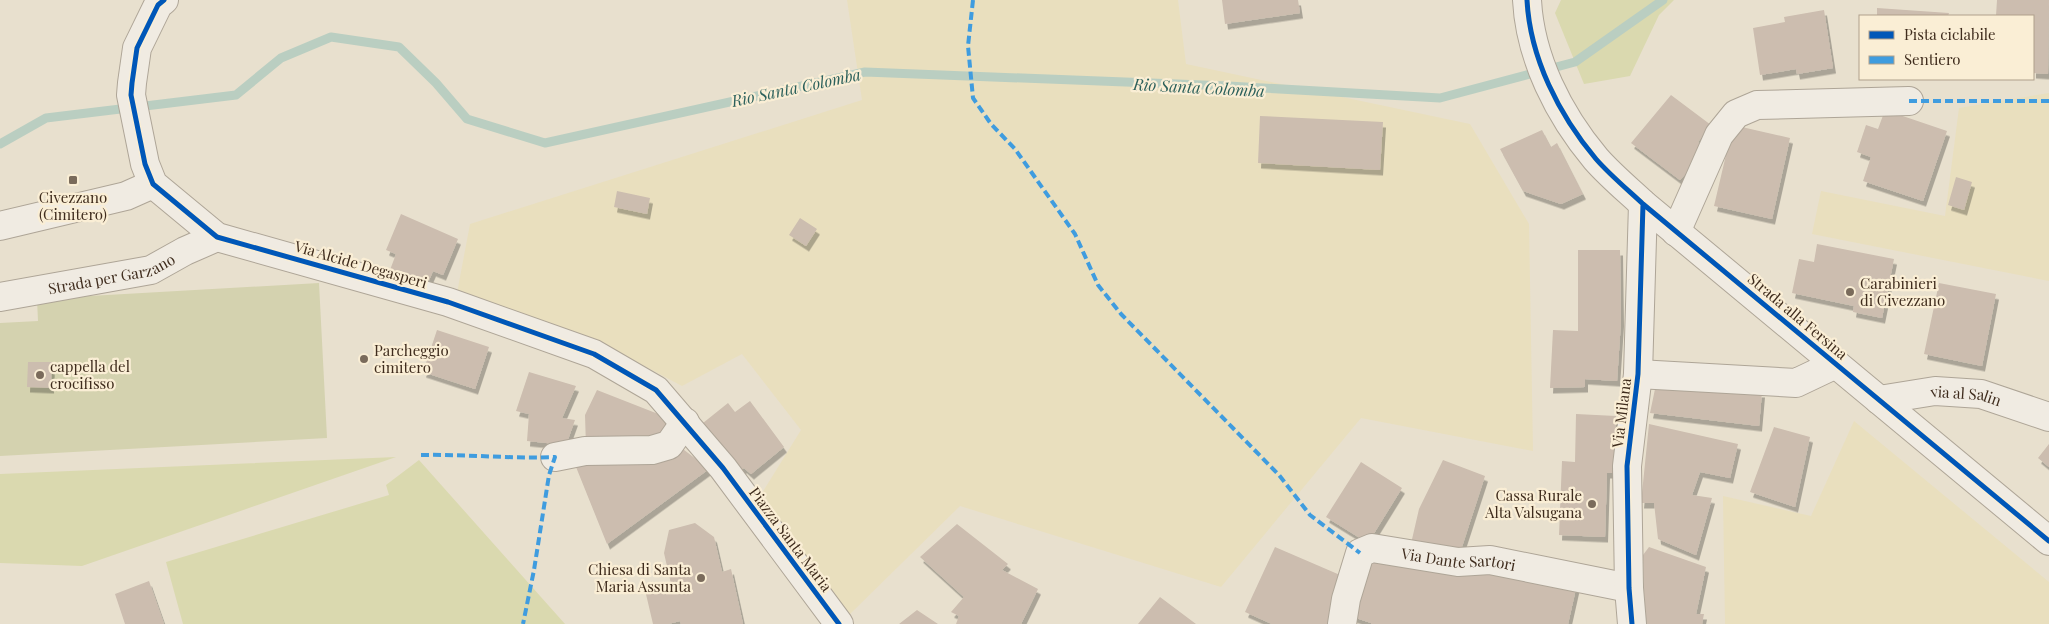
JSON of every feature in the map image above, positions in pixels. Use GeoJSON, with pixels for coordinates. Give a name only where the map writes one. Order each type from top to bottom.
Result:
{"type":"FeatureCollection","features":[{"type":"Feature","properties":{"kind":"street"},"geometry":{"type":"LineString","coordinates":[[0,226],[126,196],[149,174],[131,94],[137,48],[158,5],[164,0]]}},
{"type":"Feature","properties":{"kind":"street","name":"Strada alla Fersina"},"geometry":{"type":"LineString","coordinates":[[1527,0],[1535,45],[1551,92],[1570,123],[1597,160],[1643,204],[1676,232],[2049,541]]}},
{"type":"Feature","properties":{"kind":"street"},"geometry":{"type":"LineString","coordinates":[[1676,232],[1719,136],[1736,114],[1757,105],[1909,101]]}},
{"type":"Feature","properties":{"kind":"street","name":"Via Alcide Degasperi"},"geometry":{"type":"LineString","coordinates":[[149,174],[216,237],[448,302],[594,354],[656,390],[723,468]]}},
{"type":"Feature","properties":{"kind":"street","name":"Via Milana"},"geometry":{"type":"LineString","coordinates":[[1632,624],[1629,588],[1627,466],[1638,374],[1643,204]]}},
{"type":"Feature","properties":{"kind":"street","name":"Strada per Garzano"},"geometry":{"type":"LineString","coordinates":[[0,297],[151,270],[216,237]]}},
{"type":"Feature","properties":{"kind":"street","name":"Via Milana"},"geometry":{"type":"LineString","coordinates":[[1638,374],[1796,382],[1836,364]]}},
{"type":"Feature","properties":{"kind":"street","name":"via al Salin"},"geometry":{"type":"LineString","coordinates":[[1879,400],[1935,391],[1981,394],[2049,417]]}},
{"type":"Feature","properties":{"kind":"street"},"geometry":{"type":"LineString","coordinates":[[555,457],[585,451],[652,450],[669,445],[685,422]]}},
{"type":"Feature","properties":{"kind":"street","name":"Piazza Santa Maria"},"geometry":{"type":"LineString","coordinates":[[723,468],[838,624]]}},
{"type":"Feature","properties":{"kind":"street","name":"Via Dante Sartori"},"geometry":{"type":"LineString","coordinates":[[1342,624],[1346,599],[1360,554],[1372,548],[1458,562],[1490,560],[1629,588]]}},
{"type":"Feature","properties":{"kind":"shaded area"},"geometry":{"type":"Polygon","coordinates":[[[847,0],[1178,0],[1186,64],[1470,124],[1529,224],[1533,451],[1361,418],[1221,587],[960,506],[847,617],[762,493],[801,430],[742,354],[682,386],[618,352],[457,293],[470,224],[862,100],[847,0]]]}},
{"type":"Feature","properties":{"kind":"shaded area"},"geometry":{"type":"Polygon","coordinates":[[[2049,93],[2049,281],[1812,234],[1821,191],[1945,216],[1959,108],[2049,93]]]}},
{"type":"Feature","properties":{"kind":"shaded area"},"geometry":{"type":"Polygon","coordinates":[[[319,283],[327,438],[0,456],[0,323],[38,321],[37,299],[319,283]]]}},
{"type":"Feature","properties":{"kind":"shaded area"},"geometry":{"type":"Polygon","coordinates":[[[1854,421],[2049,582],[2049,624],[1725,624],[1723,496],[1811,516],[1854,421]]]}},
{"type":"Feature","properties":{"kind":"green space"},"geometry":{"type":"Polygon","coordinates":[[[1561,0],[1674,0],[1659,15],[1630,76],[1584,84],[1555,13],[1561,0]]]}},
{"type":"Feature","properties":{"kind":"green space"},"geometry":{"type":"Polygon","coordinates":[[[396,457],[82,566],[0,563],[0,474],[396,457]]]}},
{"type":"Feature","properties":{"kind":"green space"},"geometry":{"type":"Polygon","coordinates":[[[419,460],[565,624],[183,624],[166,562],[389,495],[386,485],[419,460]]]}},
{"type":"Feature","properties":{"kind":"building"},"geometry":{"type":"Polygon","coordinates":[[[1222,0],[1298,0],[1300,13],[1225,24],[1222,0]]]}},
{"type":"Feature","properties":{"kind":"building"},"geometry":{"type":"Polygon","coordinates":[[[1997,0],[2049,0],[2048,74],[2034,73],[2034,15],[1996,15],[1997,0]]]}},
{"type":"Feature","properties":{"kind":"building"},"geometry":{"type":"Polygon","coordinates":[[[1877,8],[1949,13],[1948,15],[1877,15],[1877,8]]]}},
{"type":"Feature","properties":{"kind":"building"},"geometry":{"type":"Polygon","coordinates":[[[1824,10],[1833,68],[1797,74],[1796,69],[1760,75],[1753,28],[1785,22],[1784,17],[1824,10]]]}},
{"type":"Feature","properties":{"kind":"building"},"geometry":{"type":"Polygon","coordinates":[[[1671,95],[1711,125],[1698,142],[1707,150],[1680,180],[1631,143],[1671,95]]]}},
{"type":"Feature","properties":{"kind":"building"},"geometry":{"type":"Polygon","coordinates":[[[1885,110],[1947,131],[1923,201],[1863,181],[1871,157],[1857,152],[1866,125],[1878,129],[1885,110]]]}},
{"type":"Feature","properties":{"kind":"building"},"geometry":{"type":"Polygon","coordinates":[[[1260,116],[1383,122],[1380,170],[1258,163],[1260,116]]]}},
{"type":"Feature","properties":{"kind":"building"},"geometry":{"type":"Polygon","coordinates":[[[1733,125],[1790,138],[1772,219],[1714,206],[1733,125]]]}},
{"type":"Feature","properties":{"kind":"building"},"geometry":{"type":"Polygon","coordinates":[[[1542,130],[1551,147],[1557,143],[1583,194],[1561,204],[1523,191],[1500,149],[1542,130]]]}},
{"type":"Feature","properties":{"kind":"building"},"geometry":{"type":"Polygon","coordinates":[[[1956,177],[1972,182],[1964,210],[1948,205],[1956,177]]]}},
{"type":"Feature","properties":{"kind":"building"},"geometry":{"type":"Polygon","coordinates":[[[617,191],[650,198],[647,214],[614,207],[617,191]]]}},
{"type":"Feature","properties":{"kind":"building"},"geometry":{"type":"Polygon","coordinates":[[[401,214],[458,239],[443,275],[433,271],[427,285],[390,270],[396,254],[386,250],[401,214]]]}},
{"type":"Feature","properties":{"kind":"building"},"geometry":{"type":"Polygon","coordinates":[[[800,218],[817,229],[806,246],[789,235],[800,218]]]}},
{"type":"Feature","properties":{"kind":"building"},"geometry":{"type":"Polygon","coordinates":[[[1817,244],[1894,259],[1882,318],[1853,312],[1854,306],[1792,293],[1799,259],[1814,262],[1817,244]]]}},
{"type":"Feature","properties":{"kind":"building"},"geometry":{"type":"Polygon","coordinates":[[[1578,250],[1620,250],[1621,321],[1617,381],[1585,379],[1585,387],[1550,388],[1553,330],[1578,331],[1578,250]]]}},
{"type":"Feature","properties":{"kind":"building"},"geometry":{"type":"Polygon","coordinates":[[[1939,283],[1996,294],[1982,366],[1924,354],[1939,283]]]}},
{"type":"Feature","properties":{"kind":"building"},"geometry":{"type":"Polygon","coordinates":[[[437,330],[489,347],[475,389],[423,372],[437,330]]]}},
{"type":"Feature","properties":{"kind":"building","name":"cappella del crocifisso"},"geometry":{"type":"Polygon","coordinates":[[[28,362],[52,362],[51,388],[27,387],[28,362]]]}},
{"type":"Feature","properties":{"kind":"building"},"geometry":{"type":"Polygon","coordinates":[[[529,372],[576,386],[562,418],[575,420],[566,445],[527,441],[529,414],[516,411],[529,372]]]}},
{"type":"Feature","properties":{"kind":"building"},"geometry":{"type":"Polygon","coordinates":[[[1655,389],[1762,392],[1759,426],[1650,413],[1655,389]]]}},
{"type":"Feature","properties":{"kind":"building"},"geometry":{"type":"Polygon","coordinates":[[[597,390],[671,419],[662,444],[586,447],[585,415],[597,390]]]}},
{"type":"Feature","properties":{"kind":"building"},"geometry":{"type":"Polygon","coordinates":[[[750,401],[784,447],[751,474],[744,468],[738,471],[703,423],[728,403],[735,412],[750,401]]]}},
{"type":"Feature","properties":{"kind":"building"},"geometry":{"type":"Polygon","coordinates":[[[1576,414],[1616,416],[1614,473],[1607,473],[1605,537],[1559,535],[1562,461],[1575,462],[1576,414]]]}},
{"type":"Feature","properties":{"kind":"building"},"geometry":{"type":"Polygon","coordinates":[[[1649,424],[1738,444],[1730,478],[1700,472],[1692,495],[1712,498],[1696,555],[1658,539],[1654,503],[1641,503],[1649,424]]]}},
{"type":"Feature","properties":{"kind":"building"},"geometry":{"type":"Polygon","coordinates":[[[1774,427],[1810,437],[1795,507],[1750,492],[1774,427]]]}},
{"type":"Feature","properties":{"kind":"building"},"geometry":{"type":"Polygon","coordinates":[[[675,443],[709,469],[607,544],[574,462],[675,443]]]}},
{"type":"Feature","properties":{"kind":"building"},"geometry":{"type":"Polygon","coordinates":[[[2049,444],[2049,467],[2038,458],[2049,444]]]}},
{"type":"Feature","properties":{"kind":"building"},"geometry":{"type":"Polygon","coordinates":[[[1443,460],[1485,476],[1458,559],[1410,548],[1419,509],[1443,460]]]}},
{"type":"Feature","properties":{"kind":"building"},"geometry":{"type":"Polygon","coordinates":[[[1361,462],[1402,488],[1368,543],[1326,517],[1361,462]]]}},
{"type":"Feature","properties":{"kind":"building","name":"Chiesa di Santa Maria Assunta"},"geometry":{"type":"Polygon","coordinates":[[[695,523],[714,537],[722,572],[731,569],[743,624],[681,624],[680,621],[668,624],[653,624],[645,590],[671,584],[664,553],[669,530],[695,523]]]}},
{"type":"Feature","properties":{"kind":"building"},"geometry":{"type":"Polygon","coordinates":[[[957,524],[1008,564],[1002,570],[1038,589],[1021,624],[956,624],[959,616],[951,612],[964,597],[920,557],[957,524]]]}},
{"type":"Feature","properties":{"kind":"building"},"geometry":{"type":"Polygon","coordinates":[[[1275,547],[1347,578],[1327,624],[1272,624],[1245,612],[1275,547]]]}},
{"type":"Feature","properties":{"kind":"building"},"geometry":{"type":"Polygon","coordinates":[[[1649,547],[1706,567],[1696,614],[1704,614],[1702,624],[1645,624],[1643,555],[1649,547]]]}},
{"type":"Feature","properties":{"kind":"building"},"geometry":{"type":"Polygon","coordinates":[[[1366,557],[1577,584],[1568,624],[1371,624],[1350,616],[1366,557]]]}},
{"type":"Feature","properties":{"kind":"building"},"geometry":{"type":"Polygon","coordinates":[[[149,581],[164,624],[125,624],[115,594],[149,581]]]}},
{"type":"Feature","properties":{"kind":"building"},"geometry":{"type":"Polygon","coordinates":[[[1160,597],[1196,624],[1138,624],[1160,597]]]}},
{"type":"Feature","properties":{"kind":"building"},"geometry":{"type":"Polygon","coordinates":[[[917,610],[938,624],[899,624],[917,610]]]}},
{"type":"Feature","properties":{"kind":"waterway","name":"Rio Santa Colomba"},"geometry":{"type":"LineString","coordinates":[[0,144],[46,118],[236,95],[281,58],[331,37],[399,47],[436,83],[467,119],[545,143],[865,72],[1228,86],[1440,98],[1575,62],[1663,0]]}},
{"type":"Feature","properties":{"kind":"marked path"},"geometry":{"type":"LineString","coordinates":[[973,0],[968,46],[973,98],[991,124],[1015,149],[1075,234],[1098,285],[1121,314],[1279,475],[1310,515],[1360,553]]}},
{"type":"Feature","properties":{"kind":"marked path"},"geometry":{"type":"LineString","coordinates":[[1909,101],[2049,101]]}},
{"type":"Feature","properties":{"kind":"marked path"},"geometry":{"type":"LineString","coordinates":[[421,455],[555,457],[549,475],[534,570],[523,624]]}},
{"type":"Feature","properties":{"kind":"cycle path"},"geometry":{"type":"LineString","coordinates":[[164,0],[158,5],[137,48],[131,95],[145,164],[153,184],[217,237],[448,302],[594,354],[656,390],[723,468],[839,624]]}},
{"type":"Feature","properties":{"kind":"cycle path"},"geometry":{"type":"LineString","coordinates":[[1527,0],[1529,22],[1534,43],[1549,85],[1570,124],[1601,165],[1643,204],[2049,541]]}},
{"type":"Feature","properties":{"kind":"cycle path"},"geometry":{"type":"LineString","coordinates":[[1632,624],[1629,588],[1627,466],[1638,374],[1643,204]]}},
{"type":"Feature","properties":{"kind":"place","name":"Civezzano (Cimitero)"},"geometry":{"type":"Point","coordinates":[73,180]}},
{"type":"Feature","properties":{"kind":"place","name":"Carabinieri di Civezzano"},"geometry":{"type":"Point","coordinates":[1850,292]}},
{"type":"Feature","properties":{"kind":"place","name":"Parcheggio cimitero"},"geometry":{"type":"Point","coordinates":[364,359]}},
{"type":"Feature","properties":{"kind":"place","name":"cappella del crocifisso"},"geometry":{"type":"Point","coordinates":[40,375]}},
{"type":"Feature","properties":{"kind":"place","name":"Cassa Rurale Alta Valsugana"},"geometry":{"type":"Point","coordinates":[1592,504]}},
{"type":"Feature","properties":{"kind":"place","name":"Chiesa di Santa Maria Assunta"},"geometry":{"type":"Point","coordinates":[701,578]}}]}
